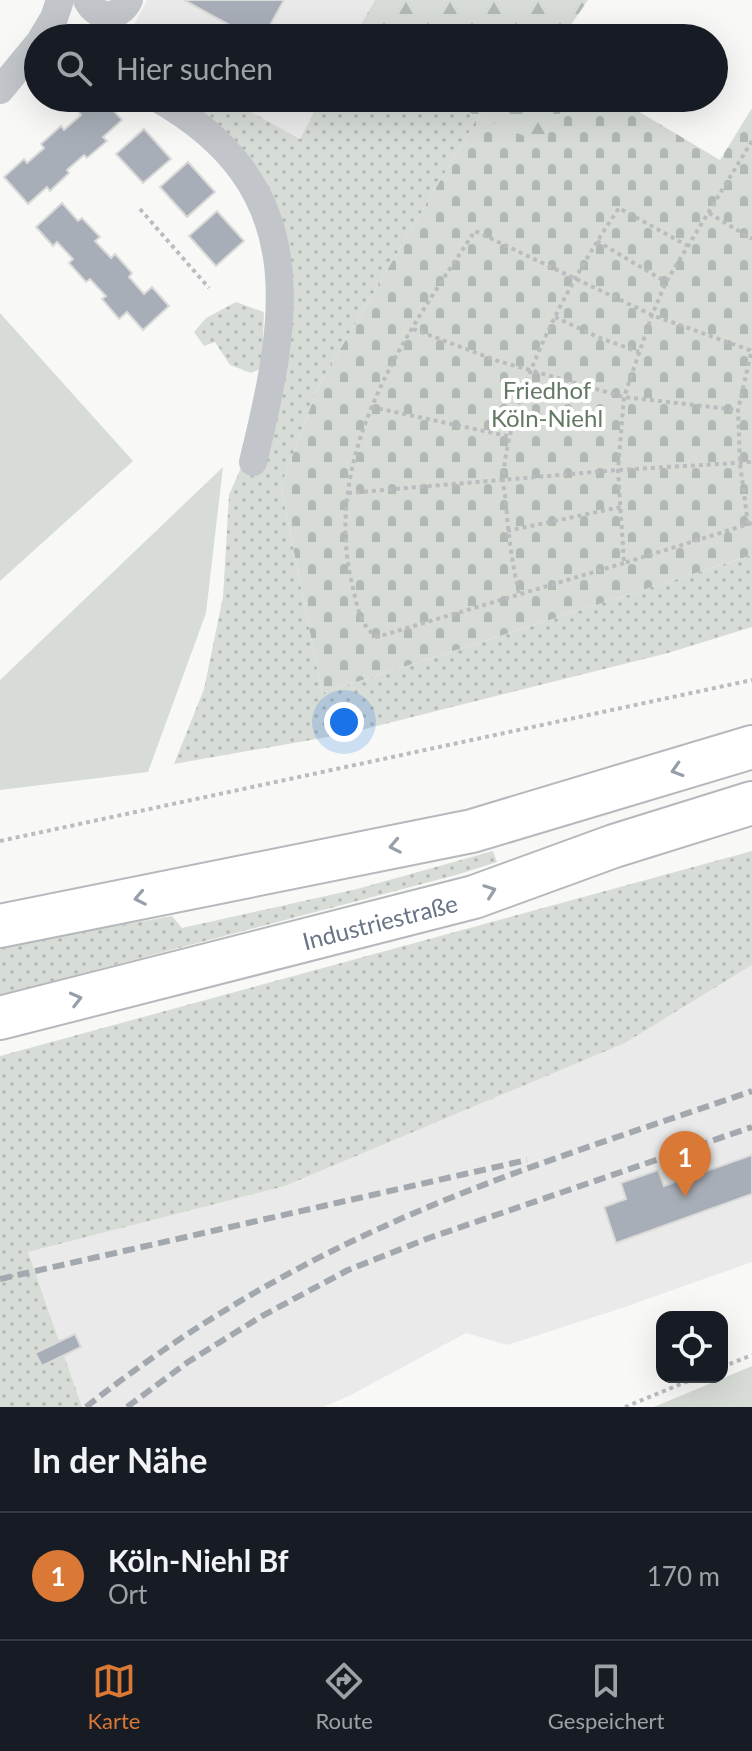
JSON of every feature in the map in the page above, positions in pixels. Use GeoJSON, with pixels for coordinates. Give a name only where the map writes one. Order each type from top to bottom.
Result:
{"type":"FeatureCollection","features":[{"type":"Feature","properties":{"kind":"highway"},"geometry":{"type":"LineString","coordinates":[[0,926],[472,831],[752,747]]}},
{"type":"Feature","properties":{"kind":"highway","name":"Industriestraße"},"geometry":{"type":"LineString","coordinates":[[0,1018],[474,897],[614,846],[752,803]]}},
{"type":"Feature","properties":{"kind":"street"},"geometry":{"type":"LineString","coordinates":[[50,24],[60,0]]}},
{"type":"Feature","properties":{"kind":"street"},"geometry":{"type":"LineString","coordinates":[[87,0],[95,11],[108,16],[121,11],[129,0]]}},
{"type":"Feature","properties":{"kind":"street"},"geometry":{"type":"LineString","coordinates":[[0,90],[24,62]]}},
{"type":"Feature","properties":{"kind":"street"},"geometry":{"type":"LineString","coordinates":[[178,112],[224,149],[262,200],[273,230],[279,259],[276,360],[253,462]]}},
{"type":"Feature","properties":{"kind":"path"},"geometry":{"type":"LineString","coordinates":[[624,563],[618,470],[624,397],[666,282],[752,141]]}},
{"type":"Feature","properties":{"kind":"path"},"geometry":{"type":"LineString","coordinates":[[519,593],[507,531],[503,479],[530,371],[555,317],[619,208],[688,246]]}},
{"type":"Feature","properties":{"kind":"path"},"geometry":{"type":"LineString","coordinates":[[140,209],[209,288]]}},
{"type":"Feature","properties":{"kind":"path"},"geometry":{"type":"LineString","coordinates":[[709,213],[752,239]]}},
{"type":"Feature","properties":{"kind":"path"},"geometry":{"type":"LineString","coordinates":[[475,231],[652,315],[752,350],[738,410],[740,464],[750,523],[377,637],[365,629],[349,571],[345,509],[349,476],[371,407],[386,376],[475,231]]}},
{"type":"Feature","properties":{"kind":"path"},"geometry":{"type":"LineString","coordinates":[[597,241],[666,282]]}},
{"type":"Feature","properties":{"kind":"path"},"geometry":{"type":"LineString","coordinates":[[555,317],[639,352]]}},
{"type":"Feature","properties":{"kind":"path"},"geometry":{"type":"LineString","coordinates":[[413,329],[530,371],[624,397],[738,410]]}},
{"type":"Feature","properties":{"kind":"path"},"geometry":{"type":"LineString","coordinates":[[371,407],[512,437]]}},
{"type":"Feature","properties":{"kind":"path"},"geometry":{"type":"LineString","coordinates":[[348,493],[752,462]]}},
{"type":"Feature","properties":{"kind":"path"},"geometry":{"type":"LineString","coordinates":[[507,531],[621,507]]}},
{"type":"Feature","properties":{"kind":"path"},"geometry":{"type":"LineString","coordinates":[[0,841],[752,680]]}},
{"type":"Feature","properties":{"kind":"path"},"geometry":{"type":"LineString","coordinates":[[728,1365],[752,1355]]}},
{"type":"Feature","properties":{"kind":"path"},"geometry":{"type":"LineString","coordinates":[[625,1407],[683,1383]]}},
{"type":"Feature","properties":{"kind":"shaded area"},"geometry":{"type":"Polygon","coordinates":[[[147,0],[375,0],[361,24],[134,24],[147,0]]]}},
{"type":"Feature","properties":{"kind":"shaded area"},"geometry":{"type":"Polygon","coordinates":[[[251,112],[314,112],[300,139],[251,112]]]}},
{"type":"Feature","properties":{"kind":"shaded area"},"geometry":{"type":"Polygon","coordinates":[[[752,965],[752,1262],[507,1345],[466,1333],[323,1407],[82,1407],[28,1252],[285,1186],[625,1043],[752,965]]]}},
{"type":"Feature","properties":{"kind":"green space"},"geometry":{"type":"Polygon","coordinates":[[[375,0],[588,0],[572,24],[361,24],[375,0]]]}},
{"type":"Feature","properties":{"kind":"green space","name":"Friedhof Köln-Niehl"},"geometry":{"type":"Polygon","coordinates":[[[752,108],[752,555],[322,693],[281,486],[319,385],[478,117],[539,142],[561,112],[639,112],[720,160],[752,108]]]}},
{"type":"Feature","properties":{"kind":"green space"},"geometry":{"type":"Polygon","coordinates":[[[183,112],[251,112],[300,139],[314,112],[469,112],[478,117],[319,385],[281,486],[322,693],[752,555],[752,627],[668,653],[345,734],[174,764],[204,689],[223,597],[229,495],[243,463],[284,232],[183,112]]]}},
{"type":"Feature","properties":{"kind":"green space"},"geometry":{"type":"Polygon","coordinates":[[[469,112],[561,112],[539,143],[469,112]]]}},
{"type":"Feature","properties":{"kind":"green space"},"geometry":{"type":"Polygon","coordinates":[[[236,302],[264,312],[262,368],[251,373],[230,365],[215,342],[204,346],[194,332],[206,318],[236,302]]]}},
{"type":"Feature","properties":{"kind":"green space"},"geometry":{"type":"Polygon","coordinates":[[[0,313],[133,461],[0,581],[0,313]]]}},
{"type":"Feature","properties":{"kind":"green space"},"geometry":{"type":"Polygon","coordinates":[[[223,467],[206,613],[148,772],[0,790],[0,680],[223,467]]]}},
{"type":"Feature","properties":{"kind":"green space"},"geometry":{"type":"Polygon","coordinates":[[[493,851],[497,862],[456,875],[0,995],[0,946],[172,916],[182,928],[357,889],[493,851]]]}},
{"type":"Feature","properties":{"kind":"green space"},"geometry":{"type":"Polygon","coordinates":[[[752,851],[752,965],[625,1043],[285,1186],[28,1252],[82,1407],[0,1407],[0,1056],[752,851]]]}},
{"type":"Feature","properties":{"kind":"green space"},"geometry":{"type":"Polygon","coordinates":[[[752,1366],[752,1407],[654,1407],[711,1383],[728,1383],[728,1376],[752,1366]]]}},
{"type":"Feature","properties":{"kind":"building"},"geometry":{"type":"Polygon","coordinates":[[[184,0],[284,0],[271,24],[228,24],[184,0]]]}},
{"type":"Feature","properties":{"kind":"building"},"geometry":{"type":"Polygon","coordinates":[[[79,112],[115,112],[122,120],[103,137],[107,141],[87,158],[84,155],[50,191],[47,187],[28,204],[4,177],[24,159],[27,163],[44,148],[41,144],[61,126],[64,130],[81,115],[79,112]]]}},
{"type":"Feature","properties":{"kind":"building"},"geometry":{"type":"Polygon","coordinates":[[[144,129],[171,159],[143,183],[116,154],[144,129]]]}},
{"type":"Feature","properties":{"kind":"building"},"geometry":{"type":"Polygon","coordinates":[[[188,162],[215,192],[187,217],[160,187],[188,162]]]}},
{"type":"Feature","properties":{"kind":"building"},"geometry":{"type":"Polygon","coordinates":[[[62,203],[78,221],[82,218],[100,237],[95,241],[111,258],[115,254],[132,273],[129,277],[144,294],[152,287],[169,306],[143,330],[127,312],[119,319],[102,299],[106,296],[90,279],[86,282],[69,263],[73,259],[57,242],[53,246],[36,227],[62,203]]]}},
{"type":"Feature","properties":{"kind":"building"},"geometry":{"type":"Polygon","coordinates":[[[217,211],[244,241],[216,266],[189,236],[217,211]]]}},
{"type":"Feature","properties":{"kind":"building"},"geometry":{"type":"Polygon","coordinates":[[[752,1155],[752,1194],[616,1243],[604,1207],[626,1199],[621,1183],[658,1170],[664,1186],[752,1155]]]}},
{"type":"Feature","properties":{"kind":"building"},"geometry":{"type":"Polygon","coordinates":[[[75,1334],[81,1347],[42,1366],[35,1353],[75,1334]]]}},
{"type":"Feature","properties":{"kind":"railway"},"geometry":{"type":"LineString","coordinates":[[86,1407],[154,1356],[226,1310],[338,1248],[515,1173],[752,1091]]}},
{"type":"Feature","properties":{"kind":"railway"},"geometry":{"type":"LineString","coordinates":[[127,1407],[188,1362],[262,1316],[348,1270],[429,1238],[752,1127]]}},
{"type":"Feature","properties":{"kind":"railway"},"geometry":{"type":"LineString","coordinates":[[0,1279],[527,1160]]}},
{"type":"Feature","properties":{"kind":"place","name":"Köln-Niehl Bf"},"geometry":{"type":"Point","coordinates":[685,1197]}}]}
